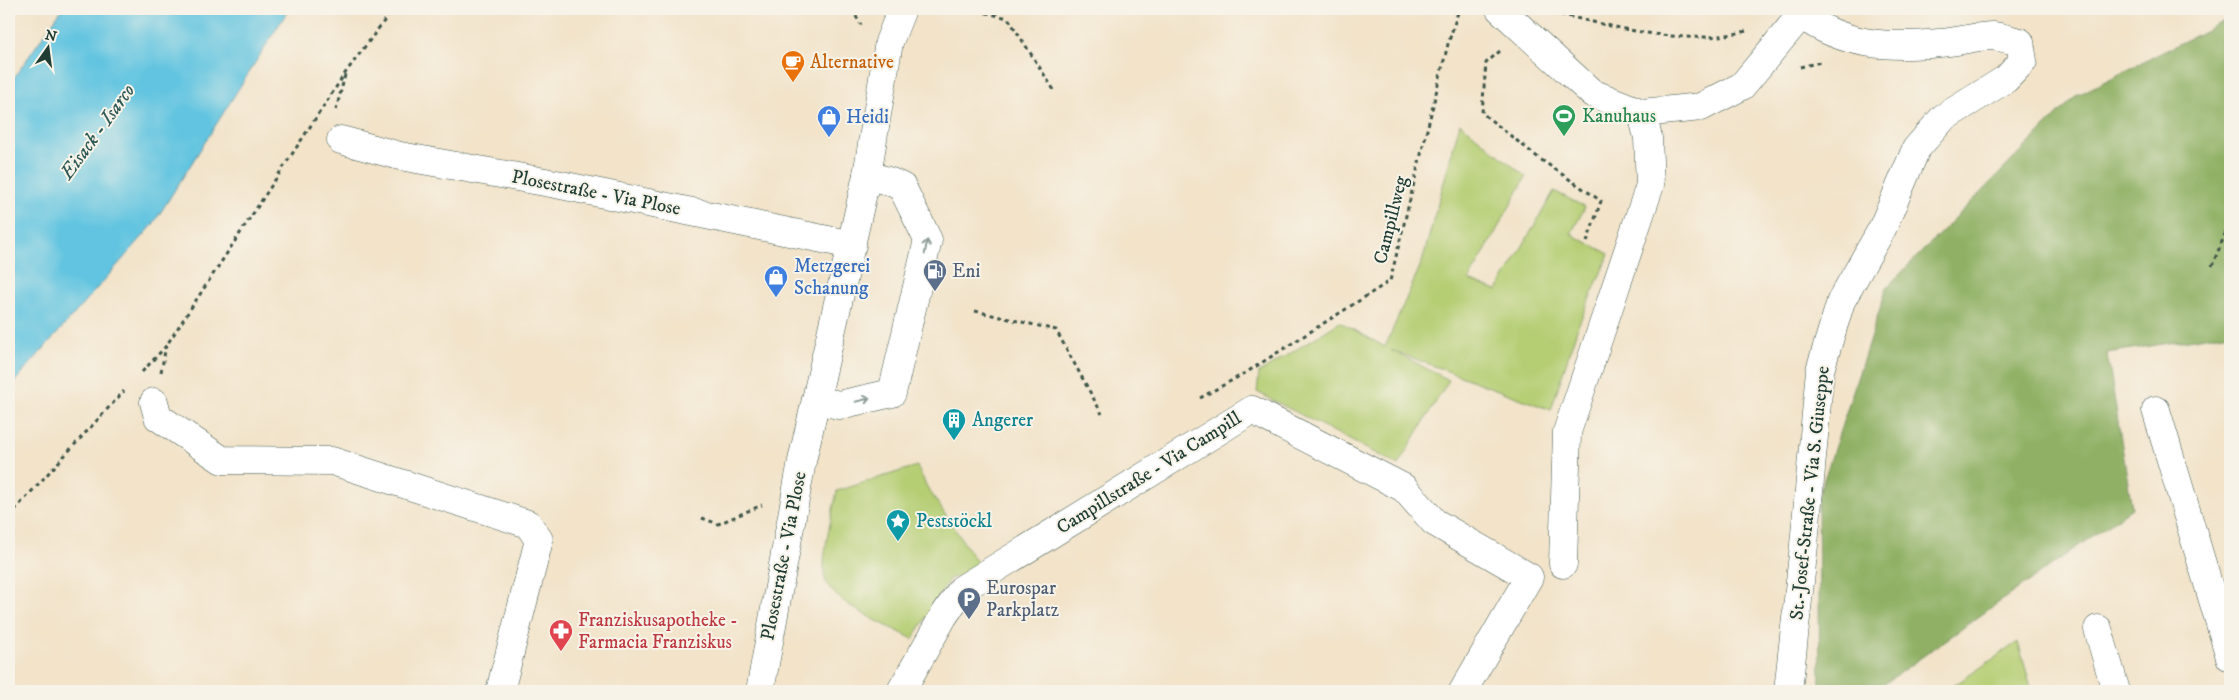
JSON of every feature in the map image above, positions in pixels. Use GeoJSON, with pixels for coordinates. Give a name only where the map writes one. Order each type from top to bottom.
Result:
{"type":"FeatureCollection","features":[{"type":"Feature","properties":{"kind":"street","name":"Plosestraße - Via Plose"},"geometry":{"type":"LineString","coordinates":[[880,9],[889,42]]}},
{"type":"Feature","properties":{"kind":"street","name":"Plosestraße - Via Plose"},"geometry":{"type":"LineString","coordinates":[[760,691],[798,480],[852,245],[889,42],[902,9]]}},
{"type":"Feature","properties":{"kind":"street","name":"St.-Josef-Straße - Via S. Giuseppe"},"geometry":{"type":"LineString","coordinates":[[1500,9],[1592,93],[1642,114],[1700,107],[1742,86],[1804,12],[1815,25],[1845,38],[1877,46],[1939,44],[1994,36],[2020,42],[2024,61],[2006,79],[1943,118],[1916,149],[1882,229],[1841,301],[1820,370],[1788,691]]}},
{"type":"Feature","properties":{"kind":"street"},"geometry":{"type":"LineString","coordinates":[[1563,564],[1567,432],[1650,184],[1648,138],[1642,114]]}},
{"type":"Feature","properties":{"kind":"street","name":"Plosestraße - Via Plose"},"geometry":{"type":"LineString","coordinates":[[340,140],[400,156],[556,184],[852,245]]}},
{"type":"Feature","properties":{"kind":"street"},"geometry":{"type":"LineString","coordinates":[[816,400],[839,405],[892,394],[928,240],[902,187],[866,175]]}},
{"type":"Feature","properties":{"kind":"street"},"geometry":{"type":"LineString","coordinates":[[154,402],[158,417],[222,460],[332,461],[528,524],[539,540],[500,691]]}},
{"type":"Feature","properties":{"kind":"street","name":"Campillstraße - Via Campill"},"geometry":{"type":"LineString","coordinates":[[901,691],[943,617],[962,588],[1252,410],[1404,488],[1434,522],[1529,577],[1464,691]]}},
{"type":"Feature","properties":{"kind":"street"},"geometry":{"type":"LineString","coordinates":[[2156,410],[2230,657]]}},
{"type":"Feature","properties":{"kind":"street"},"geometry":{"type":"LineString","coordinates":[[2098,629],[2116,691]]}},
{"type":"Feature","properties":{"kind":"path"},"geometry":{"type":"LineString","coordinates":[[140,374],[166,346],[346,72],[393,9]]}},
{"type":"Feature","properties":{"kind":"path"},"geometry":{"type":"LineString","coordinates":[[970,9],[1008,18],[1054,90]]}},
{"type":"Feature","properties":{"kind":"path","name":"Campillweg"},"geometry":{"type":"LineString","coordinates":[[1200,398],[1247,372],[1390,282],[1448,44],[1460,9]]}},
{"type":"Feature","properties":{"kind":"path"},"geometry":{"type":"LineString","coordinates":[[340,140],[333,121],[346,72]]}},
{"type":"Feature","properties":{"kind":"path"},"geometry":{"type":"LineString","coordinates":[[2212,266],[2230,222]]}},
{"type":"Feature","properties":{"kind":"path"},"geometry":{"type":"LineString","coordinates":[[975,311],[1056,330],[1102,414]]}},
{"type":"Feature","properties":{"kind":"path"},"geometry":{"type":"LineString","coordinates":[[9,516],[127,388]]}},
{"type":"Feature","properties":{"kind":"path"},"geometry":{"type":"LineString","coordinates":[[702,518],[718,524],[762,505]]}},
{"type":"Feature","properties":{"kind":"green space"},"geometry":{"type":"Polygon","coordinates":[[[2230,18],[2230,333],[2107,353],[2132,508],[1874,691],[1820,691],[1818,498],[1887,287],[2076,96],[2230,18]]]}},
{"type":"Feature","properties":{"kind":"green space"},"geometry":{"type":"Polygon","coordinates":[[[1460,123],[1526,177],[1469,280],[1497,291],[1554,191],[1585,207],[1571,234],[1609,254],[1578,326],[1551,410],[1391,350],[1449,380],[1398,465],[1257,392],[1259,373],[1340,322],[1385,347],[1422,262],[1460,123]]]}},
{"type":"Feature","properties":{"kind":"green space"},"geometry":{"type":"Polygon","coordinates":[[[917,466],[927,487],[978,564],[959,577],[950,578],[913,639],[863,614],[838,597],[825,579],[824,560],[837,491],[917,466]]]}},
{"type":"Feature","properties":{"kind":"green space"},"geometry":{"type":"Polygon","coordinates":[[[2018,642],[2032,691],[1946,691],[2009,648],[2018,642]]]}},
{"type":"Feature","properties":{"kind":"water","name":"Eisack - Isarco"},"geometry":{"type":"Polygon","coordinates":[[[62,9],[289,9],[152,226],[9,388],[9,85],[62,9]]]}},
{"type":"Feature","properties":{"kind":"place","name":"Alternative"},"geometry":{"type":"Point","coordinates":[793,83]}},
{"type":"Feature","properties":{"kind":"place","name":"Kanuhaus"},"geometry":{"type":"Point","coordinates":[1564,137]}},
{"type":"Feature","properties":{"kind":"place","name":"Heidi"},"geometry":{"type":"Point","coordinates":[829,138]}},
{"type":"Feature","properties":{"kind":"place","name":"Eni"},"geometry":{"type":"Point","coordinates":[935,292]}},
{"type":"Feature","properties":{"kind":"place","name":"Metzgerei Schanung"},"geometry":{"type":"Point","coordinates":[776,298]}},
{"type":"Feature","properties":{"kind":"place","name":"Angerer"},"geometry":{"type":"Point","coordinates":[954,441]}},
{"type":"Feature","properties":{"kind":"place","name":"Peststöckl"},"geometry":{"type":"Point","coordinates":[898,542]}},
{"type":"Feature","properties":{"kind":"place","name":"Eurospar Parkplatz"},"geometry":{"type":"Point","coordinates":[969,620]}},
{"type":"Feature","properties":{"kind":"place","name":"Franziskusapotheke - Farmacia Franziskus"},"geometry":{"type":"Point","coordinates":[561,652]}}]}
